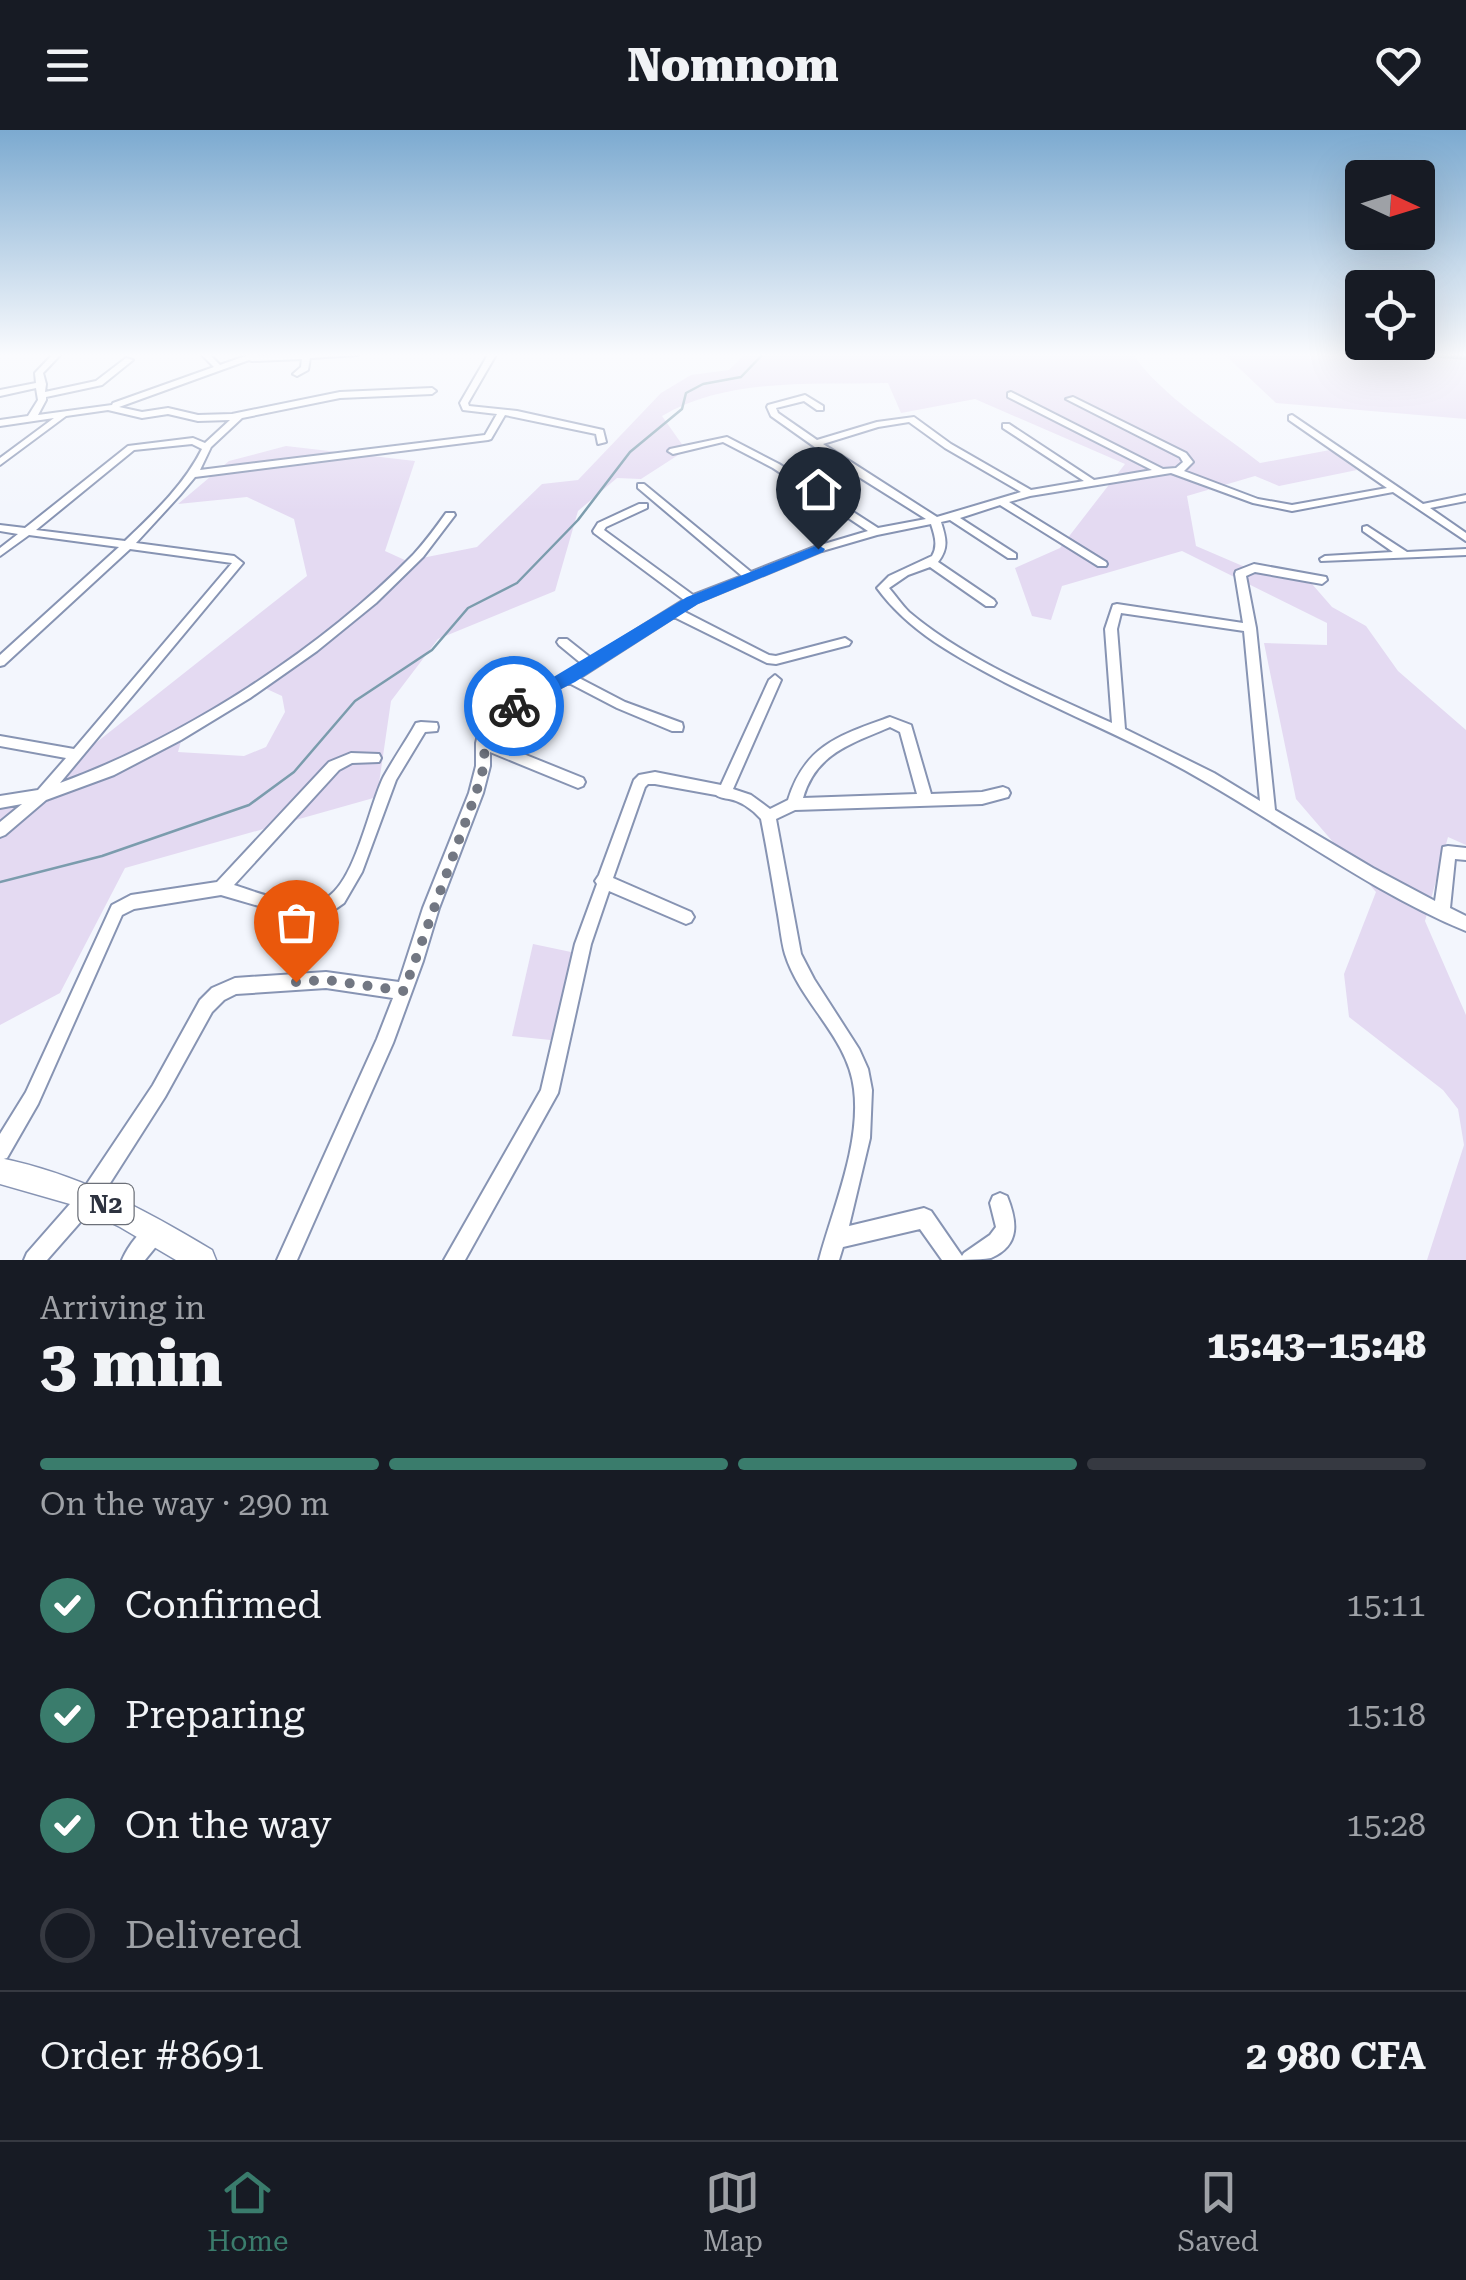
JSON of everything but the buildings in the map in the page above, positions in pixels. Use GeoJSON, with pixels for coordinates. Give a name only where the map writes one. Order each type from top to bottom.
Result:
{"type":"FeatureCollection","features":[{"type":"Feature","properties":{"kind":"highway","name":"N2"},"geometry":{"type":"LineString","coordinates":[[0,1171],[40,1178],[90,1196],[202,1260]]}},
{"type":"Feature","properties":{"kind":"street"},"geometry":{"type":"LineString","coordinates":[[31,419],[38,406]]}},
{"type":"Feature","properties":{"kind":"street"},"geometry":{"type":"LineString","coordinates":[[0,423],[112,406]]}},
{"type":"Feature","properties":{"kind":"street"},"geometry":{"type":"LineString","coordinates":[[108,407],[126,408],[142,415],[168,411],[198,418],[240,416],[291,406]]}},
{"type":"Feature","properties":{"kind":"street"},"geometry":{"type":"LineString","coordinates":[[465,406],[600,432],[601,442]]}},
{"type":"Feature","properties":{"kind":"street"},"geometry":{"type":"LineString","coordinates":[[776,406],[771,407],[774,414],[936,520],[943,544],[940,554],[932,563],[892,578],[883,588],[916,622],[1000,674],[1208,776],[1268,815],[1466,924]]}},
{"type":"Feature","properties":{"kind":"street"},"geometry":{"type":"LineString","coordinates":[[1033,406],[1161,471]]}},
{"type":"Feature","properties":{"kind":"street"},"geometry":{"type":"LineString","coordinates":[[1084,406],[1183,455],[1188,462],[1180,470]]}},
{"type":"Feature","properties":{"kind":"street"},"geometry":{"type":"LineString","coordinates":[[0,462],[64,414]]}},
{"type":"Feature","properties":{"kind":"street"},"geometry":{"type":"LineString","coordinates":[[193,474],[488,437],[502,414]]}},
{"type":"Feature","properties":{"kind":"street"},"geometry":{"type":"LineString","coordinates":[[0,662],[125,546],[193,474],[207,454],[206,447],[222,427],[240,416]]}},
{"type":"Feature","properties":{"kind":"street"},"geometry":{"type":"LineString","coordinates":[[1292,418],[1466,538]]}},
{"type":"Feature","properties":{"kind":"street"},"geometry":{"type":"LineString","coordinates":[[818,443],[877,425],[912,420],[948,446],[1029,493]]}},
{"type":"Feature","properties":{"kind":"street"},"geometry":{"type":"LineString","coordinates":[[1006,426],[1093,483]]}},
{"type":"Feature","properties":{"kind":"street"},"geometry":{"type":"LineString","coordinates":[[673,451],[724,439],[776,466],[876,532]]}},
{"type":"Feature","properties":{"kind":"street"},"geometry":{"type":"LineString","coordinates":[[0,552],[131,448],[171,441],[192,441],[206,447]]}},
{"type":"Feature","properties":{"kind":"street"},"geometry":{"type":"LineString","coordinates":[[286,1260],[404,991],[476,793],[484,766],[485,730],[505,710],[569,678],[692,600],[749,576],[818,549],[876,532],[952,517],[1029,493],[1180,470],[1256,501],[1292,508],[1396,488]]}},
{"type":"Feature","properties":{"kind":"street"},"geometry":{"type":"LineString","coordinates":[[641,486],[749,576]]}},
{"type":"Feature","properties":{"kind":"street"},"geometry":{"type":"LineString","coordinates":[[1422,506],[1466,498]]}},
{"type":"Feature","properties":{"kind":"street"},"geometry":{"type":"LineString","coordinates":[[1000,501],[1102,564]]}},
{"type":"Feature","properties":{"kind":"street"},"geometry":{"type":"LineString","coordinates":[[643,506],[598,530],[692,600]]}},
{"type":"Feature","properties":{"kind":"street"},"geometry":{"type":"LineString","coordinates":[[0,802],[38,798],[164,746],[289,667],[407,570],[433,543],[450,515]]}},
{"type":"Feature","properties":{"kind":"street"},"geometry":{"type":"LineString","coordinates":[[952,517],[1012,556]]}},
{"type":"Feature","properties":{"kind":"street"},"geometry":{"type":"LineString","coordinates":[[0,528],[234,559],[238,563],[78,754],[38,798],[0,831]]}},
{"type":"Feature","properties":{"kind":"street"},"geometry":{"type":"LineString","coordinates":[[1368,529],[1406,556]]}},
{"type":"Feature","properties":{"kind":"street"},"geometry":{"type":"LineString","coordinates":[[1325,559],[1466,552]]}},
{"type":"Feature","properties":{"kind":"street"},"geometry":{"type":"LineString","coordinates":[[932,563],[990,603]]}},
{"type":"Feature","properties":{"kind":"street"},"geometry":{"type":"LineString","coordinates":[[1268,815],[1250,628],[1240,574],[1254,568],[1322,580]]}},
{"type":"Feature","properties":{"kind":"street"},"geometry":{"type":"LineString","coordinates":[[1119,731],[1112,629],[1117,608],[1250,628]]}},
{"type":"Feature","properties":{"kind":"street"},"geometry":{"type":"LineString","coordinates":[[676,612],[767,659],[845,642]]}},
{"type":"Feature","properties":{"kind":"street"},"geometry":{"type":"LineString","coordinates":[[563,642],[591,664]]}},
{"type":"Feature","properties":{"kind":"street"},"geometry":{"type":"LineString","coordinates":[[569,678],[621,705],[676,726]]}},
{"type":"Feature","properties":{"kind":"street"},"geometry":{"type":"LineString","coordinates":[[724,794],[774,680]]}},
{"type":"Feature","properties":{"kind":"street"},"geometry":{"type":"LineString","coordinates":[[794,804],[798,784],[813,758],[890,722],[906,728],[926,800]]}},
{"type":"Feature","properties":{"kind":"street"},"geometry":{"type":"LineString","coordinates":[[0,1151],[32,1098],[118,910],[131,902],[221,888],[297,908],[326,907],[335,902],[349,883],[390,778],[402,764],[416,732],[421,727],[432,727]]}},
{"type":"Feature","properties":{"kind":"street"},"geometry":{"type":"LineString","coordinates":[[0,741],[78,754]]}},
{"type":"Feature","properties":{"kind":"street"},"geometry":{"type":"LineString","coordinates":[[483,743],[578,782]]}},
{"type":"Feature","properties":{"kind":"street"},"geometry":{"type":"LineString","coordinates":[[221,888],[334,766],[351,758],[374,758]]}},
{"type":"Feature","properties":{"kind":"street"},"geometry":{"type":"LineString","coordinates":[[454,1260],[549,1093],[583,944],[632,799],[644,779],[724,794],[761,807],[768,816],[793,954],[801,976],[859,1066],[864,1093],[864,1116],[831,1250]]}},
{"type":"Feature","properties":{"kind":"street"},"geometry":{"type":"LineString","coordinates":[[768,816],[794,804],[1003,793]]}},
{"type":"Feature","properties":{"kind":"street"},"geometry":{"type":"LineString","coordinates":[[1442,912],[1448,852],[1466,854]]}},
{"type":"Feature","properties":{"kind":"street"},"geometry":{"type":"LineString","coordinates":[[603,881],[686,918]]}},
{"type":"Feature","properties":{"kind":"street"},"geometry":{"type":"LineString","coordinates":[[34,1260],[90,1196],[159,1091],[206,1006],[218,994],[235,986],[326,980],[404,991]]}},
{"type":"Feature","properties":{"kind":"street"},"geometry":{"type":"LineString","coordinates":[[971,1260],[997,1242],[1006,1229],[1000,1203]]}},
{"type":"Feature","properties":{"kind":"street"},"geometry":{"type":"LineString","coordinates":[[831,1250],[924,1218],[954,1260]]}},
{"type":"Feature","properties":{"kind":"street"},"geometry":{"type":"LineString","coordinates":[[132,1260],[156,1232]]}},
{"type":"Feature","properties":{"kind":"shaded area"},"geometry":{"type":"Polygon","coordinates":[[[649,406],[683,406],[662,416],[686,450],[641,479],[617,478],[578,511],[555,591],[438,639],[391,701],[377,797],[125,868],[60,993],[0,1025],[0,801],[26,798],[307,576],[294,519],[247,497],[178,504],[229,461],[286,446],[415,461],[385,551],[407,561],[477,547],[542,484],[578,480],[649,406]],[[256,684],[185,727],[178,752],[244,756],[266,747],[285,712],[282,696],[256,684]]]}},
{"type":"Feature","properties":{"kind":"shaded area"},"geometry":{"type":"Polygon","coordinates":[[[898,406],[939,406],[901,413],[898,406]]]}},
{"type":"Feature","properties":{"kind":"shaded area"},"geometry":{"type":"Polygon","coordinates":[[[991,406],[1185,406],[1260,463],[1330,450],[1357,470],[1279,486],[1255,476],[1187,496],[1196,546],[1259,573],[1312,584],[1332,607],[1366,626],[1398,671],[1466,730],[1466,845],[1448,837],[1425,921],[1466,1015],[1466,1260],[1427,1260],[1464,1145],[1458,1109],[1443,1090],[1349,1017],[1344,974],[1376,892],[1296,799],[1264,643],[1327,645],[1327,623],[1182,551],[1062,586],[1051,620],[1032,616],[1015,568],[1060,548],[1125,464],[991,406]]]}},
{"type":"Feature","properties":{"kind":"shaded area"},"geometry":{"type":"Polygon","coordinates":[[[1308,406],[1466,406],[1466,419],[1308,406]]]}},
{"type":"Feature","properties":{"kind":"shaded area"},"geometry":{"type":"Polygon","coordinates":[[[533,944],[571,952],[577,957],[560,1041],[512,1036],[533,944]]]}},
{"type":"Feature","properties":{"kind":"waterway"},"geometry":{"type":"LineString","coordinates":[[0,882],[102,856],[249,805],[294,772],[355,701],[432,650],[468,608],[517,583],[578,520],[630,452],[683,406]]}},
{"type":"Feature","properties":{"kind":"way so far"},"geometry":{"type":"LineString","coordinates":[[296,982],[326,980],[404,991],[476,793],[484,766],[485,730],[514,706]]}},
{"type":"Feature","properties":{"kind":"route"},"geometry":{"type":"LineString","coordinates":[[514,706],[569,678],[692,600],[818,549]]}}]}
